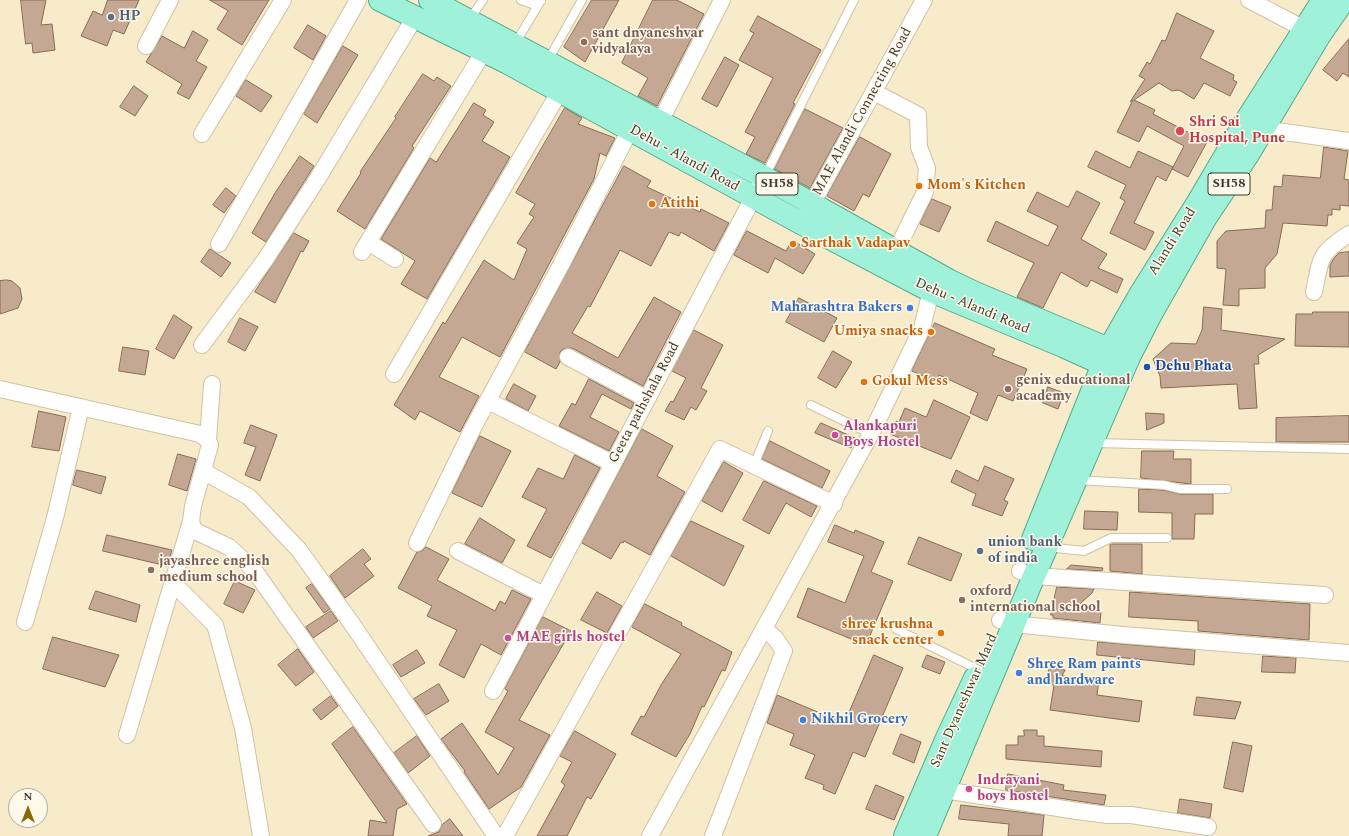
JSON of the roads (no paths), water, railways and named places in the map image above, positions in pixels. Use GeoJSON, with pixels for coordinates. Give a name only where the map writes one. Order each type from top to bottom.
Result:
{"type":"FeatureCollection","features":[{"type":"Feature","properties":{"kind":"main road","name":"Dehu - Alandi Road"},"geometry":{"type":"LineString","coordinates":[[380,0],[484,51],[660,122],[764,177],[975,293],[1116,361]]}},
{"type":"Feature","properties":{"kind":"main road","name":"Dehu - Alandi Road"},"geometry":{"type":"LineString","coordinates":[[430,0],[547,62],[566,84],[630,130],[801,223],[931,291],[1116,361]]}},
{"type":"Feature","properties":{"kind":"main road","name":"Alandi Road"},"geometry":{"type":"LineString","coordinates":[[1116,361],[1141,293],[1311,32],[1323,0]]}},
{"type":"Feature","properties":{"kind":"main road","name":"SH58"},"geometry":{"type":"LineString","coordinates":[[1116,361],[1151,314],[1206,217],[1264,129],[1311,32],[1344,0]]}},
{"type":"Feature","properties":{"kind":"main road"},"geometry":{"type":"LineString","coordinates":[[1067,477],[1091,443],[1116,361]]}},
{"type":"Feature","properties":{"kind":"main road"},"geometry":{"type":"LineString","coordinates":[[912,835],[936,787],[1049,521],[1067,477],[1093,394],[1116,361]]}},
{"type":"Feature","properties":{"kind":"main road"},"geometry":{"type":"LineString","coordinates":[[1027,573],[1046,547],[1049,521]]}},
{"type":"Feature","properties":{"kind":"main road","name":"Sant Dyaneshwar Mard"},"geometry":{"type":"LineString","coordinates":[[954,744],[979,670],[1007,622]]}},
{"type":"Feature","properties":{"kind":"street"},"geometry":{"type":"LineString","coordinates":[[146,46],[170,0]]}},
{"type":"Feature","properties":{"kind":"street"},"geometry":{"type":"LineString","coordinates":[[202,134],[283,0]]}},
{"type":"Feature","properties":{"kind":"street"},"geometry":{"type":"LineString","coordinates":[[219,244],[358,0]]}},
{"type":"Feature","properties":{"kind":"street"},"geometry":{"type":"LineString","coordinates":[[660,122],[722,0]]}},
{"type":"Feature","properties":{"kind":"street","name":"MAE Alandi Connecting Road"},"geometry":{"type":"LineString","coordinates":[[801,223],[924,0]]}},
{"type":"Feature","properties":{"kind":"street"},"geometry":{"type":"LineString","coordinates":[[1249,0],[1311,32]]}},
{"type":"Feature","properties":{"kind":"street"},"geometry":{"type":"LineString","coordinates":[[202,345],[265,260],[318,178],[415,17]]}},
{"type":"Feature","properties":{"kind":"street"},"geometry":{"type":"LineString","coordinates":[[396,258],[365,247],[484,51]]}},
{"type":"Feature","properties":{"kind":"street"},"geometry":{"type":"LineString","coordinates":[[394,374],[566,84]]}},
{"type":"Feature","properties":{"kind":"street"},"geometry":{"type":"LineString","coordinates":[[874,92],[918,115],[919,147],[927,168],[925,192],[896,250]]}},
{"type":"Feature","properties":{"kind":"street"},"geometry":{"type":"LineString","coordinates":[[1264,129],[1349,141]]}},
{"type":"Feature","properties":{"kind":"street"},"geometry":{"type":"LineString","coordinates":[[417,543],[488,401],[561,265],[630,130]]}},
{"type":"Feature","properties":{"kind":"street","name":"Geeta pathshala Road"},"geometry":{"type":"LineString","coordinates":[[493,691],[612,463],[755,198],[764,177]]}},
{"type":"Feature","properties":{"kind":"street"},"geometry":{"type":"LineString","coordinates":[[1314,292],[1323,255],[1330,247],[1349,234]]}},
{"type":"Feature","properties":{"kind":"street"},"geometry":{"type":"LineString","coordinates":[[650,836],[834,504],[871,434],[922,328],[931,291]]}},
{"type":"Feature","properties":{"kind":"street"},"geometry":{"type":"LineString","coordinates":[[568,357],[647,399]]}},
{"type":"Feature","properties":{"kind":"street"},"geometry":{"type":"LineString","coordinates":[[128,735],[191,521],[193,506],[210,445],[208,440],[212,384]]}},
{"type":"Feature","properties":{"kind":"street"},"geometry":{"type":"LineString","coordinates":[[0,389],[200,434],[208,440]]}},
{"type":"Feature","properties":{"kind":"street"},"geometry":{"type":"LineString","coordinates":[[488,401],[612,463]]}},
{"type":"Feature","properties":{"kind":"street"},"geometry":{"type":"LineString","coordinates":[[25,622],[55,518],[81,407]]}},
{"type":"Feature","properties":{"kind":"street"},"geometry":{"type":"LineString","coordinates":[[505,836],[720,449],[834,504]]}},
{"type":"Feature","properties":{"kind":"street"},"geometry":{"type":"LineString","coordinates":[[203,471],[249,497],[299,550],[352,624],[496,836]]}},
{"type":"Feature","properties":{"kind":"street"},"geometry":{"type":"LineString","coordinates":[[191,521],[197,532],[229,546],[254,570],[433,824]]}},
{"type":"Feature","properties":{"kind":"street"},"geometry":{"type":"LineString","coordinates":[[458,551],[544,595]]}},
{"type":"Feature","properties":{"kind":"street"},"geometry":{"type":"LineString","coordinates":[[1027,573],[1325,595]]}},
{"type":"Feature","properties":{"kind":"street"},"geometry":{"type":"LineString","coordinates":[[173,583],[215,625],[243,728],[260,836]]}},
{"type":"Feature","properties":{"kind":"street"},"geometry":{"type":"LineString","coordinates":[[1007,622],[1122,635],[1349,652]]}},
{"type":"Feature","properties":{"kind":"street"},"geometry":{"type":"LineString","coordinates":[[712,836],[784,651],[774,638],[764,629]]}},
{"type":"Feature","properties":{"kind":"street"},"geometry":{"type":"LineString","coordinates":[[936,787],[1077,811],[1108,815],[1131,815],[1208,827]]}},
{"type":"Feature","properties":{"kind":"lane"},"geometry":{"type":"LineString","coordinates":[[469,21],[483,0]]}},
{"type":"Feature","properties":{"kind":"lane"},"geometry":{"type":"LineString","coordinates":[[521,0],[535,5],[541,1]]}},
{"type":"Feature","properties":{"kind":"lane"},"geometry":{"type":"LineString","coordinates":[[547,62],[582,0]]}},
{"type":"Feature","properties":{"kind":"lane"},"geometry":{"type":"LineString","coordinates":[[764,177],[854,0]]}},
{"type":"Feature","properties":{"kind":"lane"},"geometry":{"type":"LineString","coordinates":[[514,45],[541,1]]}},
{"type":"Feature","properties":{"kind":"lane"},"geometry":{"type":"LineString","coordinates":[[811,406],[871,434]]}},
{"type":"Feature","properties":{"kind":"lane"},"geometry":{"type":"LineString","coordinates":[[754,465],[768,431]]}},
{"type":"Feature","properties":{"kind":"lane"},"geometry":{"type":"LineString","coordinates":[[1091,443],[1349,448]]}},
{"type":"Feature","properties":{"kind":"lane"},"geometry":{"type":"LineString","coordinates":[[1067,477],[1164,484],[1180,489],[1227,489]]}},
{"type":"Feature","properties":{"kind":"lane"},"geometry":{"type":"LineString","coordinates":[[1046,547],[1084,551],[1111,538],[1167,538]]}},
{"type":"Feature","properties":{"kind":"lane"},"geometry":{"type":"LineString","coordinates":[[896,629],[979,670]]}},
{"type":"Feature","properties":{"kind":"place","name":"HP"},"geometry":{"type":"Point","coordinates":[111,17]}},
{"type":"Feature","properties":{"kind":"place","name":"sant dnyaneshvar vidyalaya"},"geometry":{"type":"Point","coordinates":[584,42]}},
{"type":"Feature","properties":{"kind":"place","name":"Shri Sai Hospital, Pune"},"geometry":{"type":"Point","coordinates":[1180,131]}},
{"type":"Feature","properties":{"kind":"place","name":"Mom's Kitchen"},"geometry":{"type":"Point","coordinates":[919,186]}},
{"type":"Feature","properties":{"kind":"place","name":"Atithi"},"geometry":{"type":"Point","coordinates":[652,204]}},
{"type":"Feature","properties":{"kind":"place","name":"Sarthak Vadapav"},"geometry":{"type":"Point","coordinates":[793,244]}},
{"type":"Feature","properties":{"kind":"place","name":"Maharashtra Bakers"},"geometry":{"type":"Point","coordinates":[910,308]}},
{"type":"Feature","properties":{"kind":"place","name":"Umiya snacks"},"geometry":{"type":"Point","coordinates":[931,332]}},
{"type":"Feature","properties":{"kind":"place","name":"Dehu Phata"},"geometry":{"type":"Point","coordinates":[1147,367]}},
{"type":"Feature","properties":{"kind":"place","name":"Gokul Mess"},"geometry":{"type":"Point","coordinates":[864,382]}},
{"type":"Feature","properties":{"kind":"place","name":"genix educational academy"},"geometry":{"type":"Point","coordinates":[1008,389]}},
{"type":"Feature","properties":{"kind":"place","name":"Alankapuri Boys Hostel"},"geometry":{"type":"Point","coordinates":[835,435]}},
{"type":"Feature","properties":{"kind":"place","name":"union bank of india"},"geometry":{"type":"Point","coordinates":[980,551]}},
{"type":"Feature","properties":{"kind":"place","name":"jayashree english medium school"},"geometry":{"type":"Point","coordinates":[151,570]}},
{"type":"Feature","properties":{"kind":"place","name":"oxford international school"},"geometry":{"type":"Point","coordinates":[962,600]}},
{"type":"Feature","properties":{"kind":"place","name":"shree krushna snack center"},"geometry":{"type":"Point","coordinates":[941,633]}},
{"type":"Feature","properties":{"kind":"place","name":"MAE girls hostel"},"geometry":{"type":"Point","coordinates":[508,638]}},
{"type":"Feature","properties":{"kind":"place","name":"Shree Ram paints and hardware"},"geometry":{"type":"Point","coordinates":[1019,673]}},
{"type":"Feature","properties":{"kind":"place","name":"Nikhil Grocery"},"geometry":{"type":"Point","coordinates":[803,720]}},
{"type":"Feature","properties":{"kind":"place","name":"Indrayani boys hostel"},"geometry":{"type":"Point","coordinates":[969,789]}}]}
